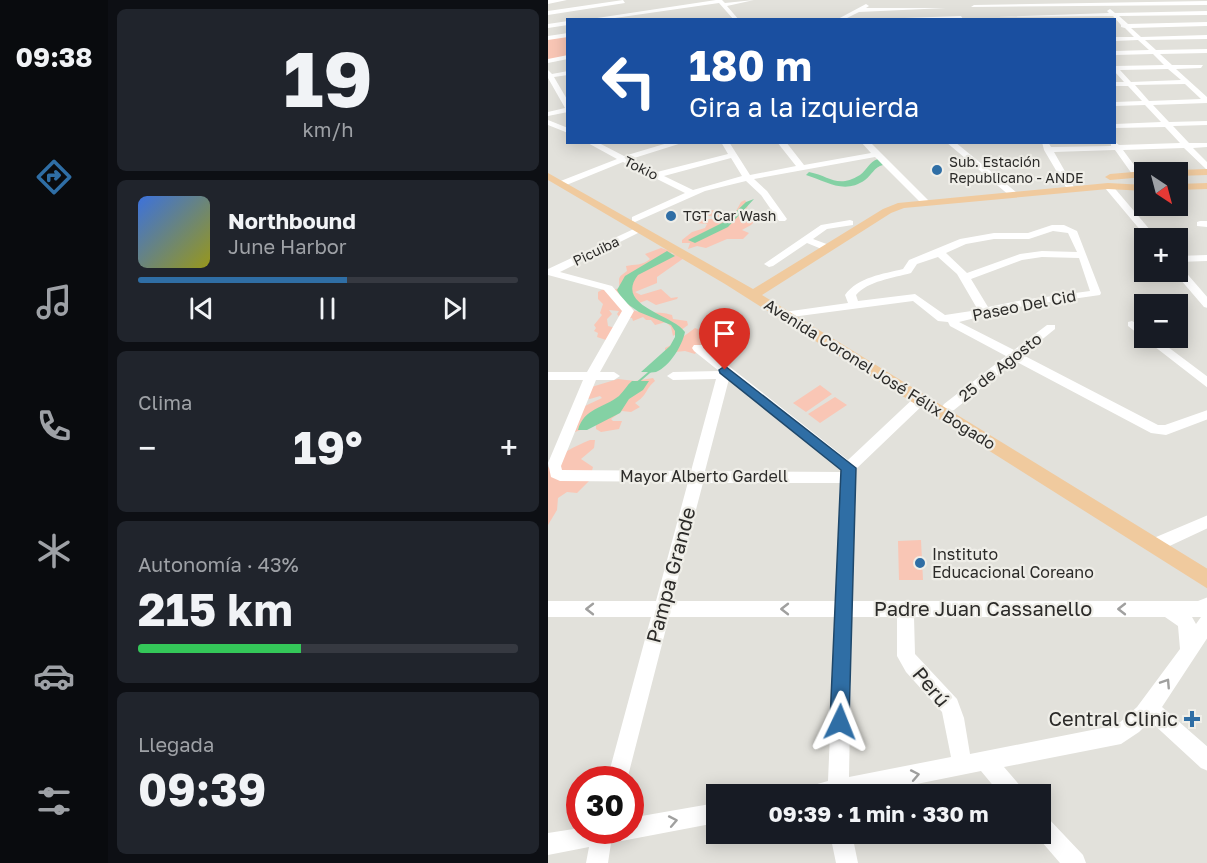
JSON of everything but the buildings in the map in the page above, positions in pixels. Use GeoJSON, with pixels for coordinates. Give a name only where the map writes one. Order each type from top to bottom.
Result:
{"type":"FeatureCollection","features":[{"type":"Feature","properties":{"kind":"main road"},"geometry":{"type":"LineString","coordinates":[[1188,172],[1208,170]]}},
{"type":"Feature","properties":{"kind":"main road","name":"Avenida Coronel José Félix Bogado"},"geometry":{"type":"LineString","coordinates":[[548,171],[564,183],[757,293],[921,399],[1160,543],[1208,568]]}},
{"type":"Feature","properties":{"kind":"main road"},"geometry":{"type":"LineString","coordinates":[[757,293],[887,211],[885,201],[889,197],[1013,194],[1134,176]]}},
{"type":"Feature","properties":{"kind":"main road","name":"Avenida Coronel José Félix Bogado"},"geometry":{"type":"LineString","coordinates":[[548,177],[564,183]]}},
{"type":"Feature","properties":{"kind":"main road"},"geometry":{"type":"LineString","coordinates":[[921,198],[1003,186],[1134,187]]}},
{"type":"Feature","properties":{"kind":"main road"},"geometry":{"type":"LineString","coordinates":[[1188,187],[1208,186]]}},
{"type":"Feature","properties":{"kind":"main road","name":"Avenida Coronel José Félix Bogado"},"geometry":{"type":"LineString","coordinates":[[789,314],[949,407],[1160,543],[1208,580]]}},
{"type":"Feature","properties":{"kind":"street"},"geometry":{"type":"LineString","coordinates":[[548,2],[564,0]]}},
{"type":"Feature","properties":{"kind":"street"},"geometry":{"type":"LineString","coordinates":[[664,0],[675,13]]}},
{"type":"Feature","properties":{"kind":"street"},"geometry":{"type":"LineString","coordinates":[[842,18],[879,0]]}},
{"type":"Feature","properties":{"kind":"street"},"geometry":{"type":"LineString","coordinates":[[917,0],[924,18]]}},
{"type":"Feature","properties":{"kind":"street"},"geometry":{"type":"LineString","coordinates":[[1006,0],[1020,18]]}},
{"type":"Feature","properties":{"kind":"street"},"geometry":{"type":"LineString","coordinates":[[1052,0],[1068,18]]}},
{"type":"Feature","properties":{"kind":"street"},"geometry":{"type":"LineString","coordinates":[[548,15],[623,1],[638,18]]}},
{"type":"Feature","properties":{"kind":"street"},"geometry":{"type":"LineString","coordinates":[[595,18],[670,6],[749,1]]}},
{"type":"Feature","properties":{"kind":"street"},"geometry":{"type":"LineString","coordinates":[[721,2],[735,18]]}},
{"type":"Feature","properties":{"kind":"street"},"geometry":{"type":"LineString","coordinates":[[974,7],[1101,2],[1208,3]]}},
{"type":"Feature","properties":{"kind":"street"},"geometry":{"type":"LineString","coordinates":[[1101,2],[1208,101]]}},
{"type":"Feature","properties":{"kind":"street"},"geometry":{"type":"LineString","coordinates":[[1146,2],[1208,51]]}},
{"type":"Feature","properties":{"kind":"street"},"geometry":{"type":"LineString","coordinates":[[1192,2],[1208,13]]}},
{"type":"Feature","properties":{"kind":"street"},"geometry":{"type":"LineString","coordinates":[[691,4],[697,10]]}},
{"type":"Feature","properties":{"kind":"street"},"geometry":{"type":"LineString","coordinates":[[859,10],[943,8]]}},
{"type":"Feature","properties":{"kind":"street"},"geometry":{"type":"LineString","coordinates":[[999,17],[1068,18],[1208,13]]}},
{"type":"Feature","properties":{"kind":"street"},"geometry":{"type":"LineString","coordinates":[[849,14],[854,18]]}},
{"type":"Feature","properties":{"kind":"street"},"geometry":{"type":"LineString","coordinates":[[548,15],[557,25]]}},
{"type":"Feature","properties":{"kind":"street"},"geometry":{"type":"LineString","coordinates":[[548,26],[566,23]]}},
{"type":"Feature","properties":{"kind":"street"},"geometry":{"type":"LineString","coordinates":[[1116,26],[1208,24]]}},
{"type":"Feature","properties":{"kind":"street"},"geometry":{"type":"LineString","coordinates":[[548,38],[564,36],[565,42]]}},
{"type":"Feature","properties":{"kind":"street"},"geometry":{"type":"LineString","coordinates":[[1116,39],[1208,37]]}},
{"type":"Feature","properties":{"kind":"street"},"geometry":{"type":"LineString","coordinates":[[1116,53],[1208,51]]}},
{"type":"Feature","properties":{"kind":"street"},"geometry":{"type":"LineString","coordinates":[[548,61],[566,57]]}},
{"type":"Feature","properties":{"kind":"street"},"geometry":{"type":"LineString","coordinates":[[1116,68],[1201,66]]}},
{"type":"Feature","properties":{"kind":"street"},"geometry":{"type":"LineString","coordinates":[[1116,69],[1208,170]]}},
{"type":"Feature","properties":{"kind":"street"},"geometry":{"type":"LineString","coordinates":[[566,73],[549,74],[566,105]]}},
{"type":"Feature","properties":{"kind":"street"},"geometry":{"type":"LineString","coordinates":[[1116,84],[1187,82]]}},
{"type":"Feature","properties":{"kind":"street"},"geometry":{"type":"LineString","coordinates":[[559,92],[566,90]]}},
{"type":"Feature","properties":{"kind":"street"},"geometry":{"type":"LineString","coordinates":[[1116,104],[1208,101]]}},
{"type":"Feature","properties":{"kind":"street"},"geometry":{"type":"LineString","coordinates":[[548,114],[566,110]]}},
{"type":"Feature","properties":{"kind":"street"},"geometry":{"type":"LineString","coordinates":[[548,122],[566,130]]}},
{"type":"Feature","properties":{"kind":"street"},"geometry":{"type":"LineString","coordinates":[[1116,126],[1208,123]]}},
{"type":"Feature","properties":{"kind":"street","name":"Tokio"},"geometry":{"type":"LineString","coordinates":[[593,144],[692,193]]}},
{"type":"Feature","properties":{"kind":"street"},"geometry":{"type":"LineString","coordinates":[[564,183],[623,159],[674,144]]}},
{"type":"Feature","properties":{"kind":"street"},"geometry":{"type":"LineString","coordinates":[[726,144],[747,177],[761,190],[782,219]]}},
{"type":"Feature","properties":{"kind":"street"},"geometry":{"type":"LineString","coordinates":[[783,144],[801,167]]}},
{"type":"Feature","properties":{"kind":"street"},"geometry":{"type":"LineString","coordinates":[[867,144],[921,198]]}},
{"type":"Feature","properties":{"kind":"street"},"geometry":{"type":"LineString","coordinates":[[952,144],[1013,194]]}},
{"type":"Feature","properties":{"kind":"street"},"geometry":{"type":"LineString","coordinates":[[1115,145],[1134,167]]}},
{"type":"Feature","properties":{"kind":"street"},"geometry":{"type":"LineString","coordinates":[[1068,185],[1048,149],[1115,145],[1208,146]]}},
{"type":"Feature","properties":{"kind":"street"},"geometry":{"type":"LineString","coordinates":[[657,175],[734,155]]}},
{"type":"Feature","properties":{"kind":"street","name":"Picuiba"},"geometry":{"type":"LineString","coordinates":[[549,272],[692,193],[747,177],[801,167],[882,159]]}},
{"type":"Feature","properties":{"kind":"street"},"geometry":{"type":"LineString","coordinates":[[1108,186],[1144,228]]}},
{"type":"Feature","properties":{"kind":"street"},"geometry":{"type":"LineString","coordinates":[[769,264],[827,226],[850,223]]}},
{"type":"Feature","properties":{"kind":"street"},"geometry":{"type":"LineString","coordinates":[[854,304],[850,295],[855,290],[884,276],[904,272],[909,269],[912,261],[939,253],[962,241],[985,237],[1029,236],[1057,227],[1072,231],[1083,255],[1030,255],[966,277]]}},
{"type":"Feature","properties":{"kind":"street"},"geometry":{"type":"LineString","coordinates":[[805,239],[828,248]]}},
{"type":"Feature","properties":{"kind":"street"},"geometry":{"type":"LineString","coordinates":[[939,253],[951,261],[966,277],[985,312]]}},
{"type":"Feature","properties":{"kind":"street","name":"Paseo Del Cid"},"geometry":{"type":"LineString","coordinates":[[1083,255],[1096,293],[1053,298],[956,318],[953,321],[958,327],[1013,357],[1156,430],[1166,430],[1208,414]]}},
{"type":"Feature","properties":{"kind":"street"},"geometry":{"type":"LineString","coordinates":[[1188,259],[1208,258]]}},
{"type":"Feature","properties":{"kind":"street"},"geometry":{"type":"LineString","coordinates":[[549,272],[608,288],[628,311],[591,376]]}},
{"type":"Feature","properties":{"kind":"street"},"geometry":{"type":"LineString","coordinates":[[1188,282],[1208,305]]}},
{"type":"Feature","properties":{"kind":"street"},"geometry":{"type":"LineString","coordinates":[[789,314],[918,297],[942,319],[956,318]]}},
{"type":"Feature","properties":{"kind":"street","name":"25 de Agosto"},"geometry":{"type":"LineString","coordinates":[[949,407],[1051,327]]}},
{"type":"Feature","properties":{"kind":"street"},"geometry":{"type":"LineString","coordinates":[[698,348],[724,373],[848,473]]}},
{"type":"Feature","properties":{"kind":"street"},"geometry":{"type":"LineString","coordinates":[[1162,348],[1208,384]]}},
{"type":"Feature","properties":{"kind":"street"},"geometry":{"type":"LineString","coordinates":[[673,376],[724,373]]}},
{"type":"Feature","properties":{"kind":"street","name":"Pampa Grande"},"geometry":{"type":"LineString","coordinates":[[621,766],[724,373]]}},
{"type":"Feature","properties":{"kind":"street"},"geometry":{"type":"LineString","coordinates":[[548,376],[614,376]]}},
{"type":"Feature","properties":{"kind":"street","name":"Mayor Alberto Gardell"},"geometry":{"type":"LineString","coordinates":[[591,376],[554,466],[556,473],[560,476],[848,473]]}},
{"type":"Feature","properties":{"kind":"street"},"geometry":{"type":"LineString","coordinates":[[837,784],[848,473],[921,399]]}},
{"type":"Feature","properties":{"kind":"street"},"geometry":{"type":"LineString","coordinates":[[1160,543],[1208,520]]}},
{"type":"Feature","properties":{"kind":"street","name":"Padre Juan Cassanello"},"geometry":{"type":"LineString","coordinates":[[548,609],[1163,609],[1205,611]]}},
{"type":"Feature","properties":{"kind":"street","name":"Perú"},"geometry":{"type":"LineString","coordinates":[[905,609],[906,656],[912,666],[950,706],[962,766]]}},
{"type":"Feature","properties":{"kind":"street"},"geometry":{"type":"LineString","coordinates":[[1163,609],[1178,614],[1187,623],[1188,648]]}},
{"type":"Feature","properties":{"kind":"street"},"geometry":{"type":"LineString","coordinates":[[875,784],[984,760],[1113,738],[1131,729],[1149,708],[1188,648],[1205,611]]}},
{"type":"Feature","properties":{"kind":"street"},"geometry":{"type":"LineString","coordinates":[[1149,708],[1208,761]]}},
{"type":"Feature","properties":{"kind":"street"},"geometry":{"type":"LineString","coordinates":[[984,760],[1005,784]]}},
{"type":"Feature","properties":{"kind":"street"},"geometry":{"type":"LineString","coordinates":[[644,826],[706,815]]}},
{"type":"Feature","properties":{"kind":"street"},"geometry":{"type":"LineString","coordinates":[[1051,836],[1075,863]]}},
{"type":"Feature","properties":{"kind":"street"},"geometry":{"type":"LineString","coordinates":[[548,844],[566,840]]}},
{"type":"Feature","properties":{"kind":"street"},"geometry":{"type":"LineString","coordinates":[[597,863],[604,844]]}},
{"type":"Feature","properties":{"kind":"street"},"geometry":{"type":"LineString","coordinates":[[843,844],[847,863]]}},
{"type":"Feature","properties":{"kind":"shaded area"},"geometry":{"type":"Polygon","coordinates":[[[566,36],[566,57],[548,60],[548,39],[566,36]]]}},
{"type":"Feature","properties":{"kind":"shaded area"},"geometry":{"type":"Polygon","coordinates":[[[878,159],[883,165],[877,167],[865,180],[850,186],[842,187],[806,175],[809,172],[845,181],[860,175],[878,159]]]}},
{"type":"Feature","properties":{"kind":"shaded area"},"geometry":{"type":"Polygon","coordinates":[[[754,199],[728,227],[695,243],[688,240],[726,221],[746,202],[754,199]]]}},
{"type":"Feature","properties":{"kind":"shaded area"},"geometry":{"type":"Polygon","coordinates":[[[745,200],[748,205],[745,214],[759,217],[742,230],[749,233],[743,239],[727,239],[706,248],[697,246],[688,249],[690,243],[682,243],[682,240],[692,232],[705,228],[707,224],[696,223],[699,219],[714,219],[711,216],[702,215],[700,209],[720,211],[725,214],[736,211],[741,202],[745,200]]]}},
{"type":"Feature","properties":{"kind":"shaded area"},"geometry":{"type":"Polygon","coordinates":[[[661,248],[672,254],[682,255],[684,258],[657,277],[657,283],[635,292],[641,295],[661,289],[671,298],[678,297],[677,299],[656,305],[647,300],[626,308],[672,315],[673,319],[687,321],[688,325],[673,336],[671,327],[666,322],[655,325],[651,320],[643,317],[633,321],[632,318],[620,318],[617,314],[619,311],[609,310],[612,314],[607,319],[608,326],[616,328],[606,340],[597,337],[598,333],[594,331],[596,328],[594,325],[602,315],[600,313],[603,304],[598,299],[598,292],[605,288],[613,290],[619,288],[619,278],[627,271],[626,266],[644,263],[650,259],[645,254],[661,248]]]}},
{"type":"Feature","properties":{"kind":"shaded area"},"geometry":{"type":"Polygon","coordinates":[[[667,251],[675,256],[638,275],[633,286],[633,294],[639,302],[685,332],[678,349],[666,365],[656,372],[641,372],[670,346],[675,337],[675,331],[671,325],[639,312],[623,301],[617,290],[625,276],[667,251]]]}},
{"type":"Feature","properties":{"kind":"shaded area"},"geometry":{"type":"Polygon","coordinates":[[[695,328],[700,330],[700,337],[709,338],[703,342],[705,346],[698,349],[695,354],[685,351],[665,353],[665,348],[695,328]]]}},
{"type":"Feature","properties":{"kind":"shaded area"},"geometry":{"type":"Polygon","coordinates":[[[653,378],[655,381],[635,403],[640,407],[631,412],[622,411],[611,419],[622,421],[619,429],[601,432],[596,429],[596,424],[575,432],[579,420],[567,422],[570,413],[580,414],[585,406],[602,398],[600,396],[590,399],[583,397],[588,388],[618,379],[635,381],[653,378]]]}},
{"type":"Feature","properties":{"kind":"shaded area"},"geometry":{"type":"Polygon","coordinates":[[[632,381],[649,381],[643,390],[629,399],[620,413],[587,430],[578,430],[585,417],[619,396],[632,381]]]}},
{"type":"Feature","properties":{"kind":"shaded area"},"geometry":{"type":"Polygon","coordinates":[[[820,385],[832,394],[806,412],[793,403],[820,385]]]}},
{"type":"Feature","properties":{"kind":"shaded area"},"geometry":{"type":"Polygon","coordinates":[[[835,397],[847,405],[820,423],[808,414],[835,397]]]}},
{"type":"Feature","properties":{"kind":"shaded area"},"geometry":{"type":"Polygon","coordinates":[[[590,440],[595,440],[594,448],[581,459],[593,467],[589,481],[577,493],[567,492],[558,498],[557,510],[548,525],[548,468],[562,455],[590,440]]]}},
{"type":"Feature","properties":{"kind":"shaded area"},"geometry":{"type":"Polygon","coordinates":[[[921,540],[923,580],[899,580],[898,541],[921,540]]]}},
{"type":"Feature","properties":{"kind":"waterway"},"geometry":{"type":"LineString","coordinates":[[638,382],[652,370]]}},
{"type":"Feature","properties":{"kind":"place","name":"Sub. Estación Republicano - ANDE"},"geometry":{"type":"Point","coordinates":[937,170]}},
{"type":"Feature","properties":{"kind":"place","name":"TGT Car Wash"},"geometry":{"type":"Point","coordinates":[671,216]}},
{"type":"Feature","properties":{"kind":"place","name":"Instituto Educacional Coreano"},"geometry":{"type":"Point","coordinates":[920,563]}},
{"type":"Feature","properties":{"kind":"place","name":"Central Clinic"},"geometry":{"type":"Point","coordinates":[1192,719]}},
{"type":"Feature","properties":{"kind":"route"},"geometry":{"type":"LineString","coordinates":[[725,370],[848,468],[840,722]]}}]}
